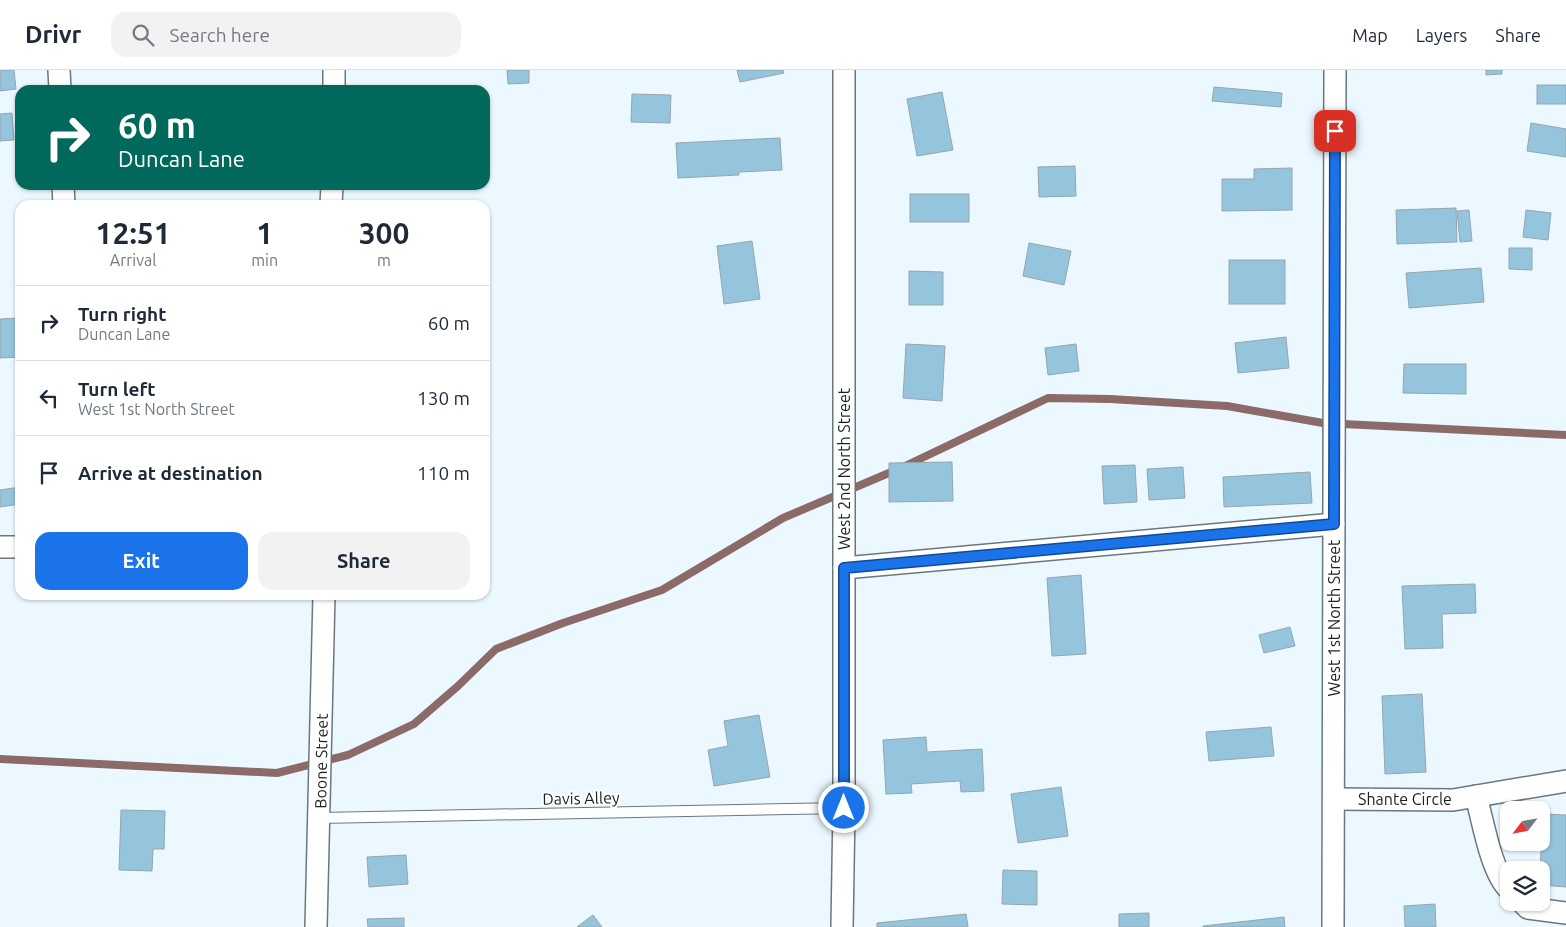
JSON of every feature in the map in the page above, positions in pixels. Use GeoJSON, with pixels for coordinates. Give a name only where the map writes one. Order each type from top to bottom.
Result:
{"type":"FeatureCollection","features":[{"type":"Feature","properties":{"kind":"street"},"geometry":{"type":"LineString","coordinates":[[59,70],[60,85]]}},
{"type":"Feature","properties":{"kind":"street"},"geometry":{"type":"LineString","coordinates":[[334,70],[334,85]]}},
{"type":"Feature","properties":{"kind":"street","name":"West 2nd North Street"},"geometry":{"type":"LineString","coordinates":[[842,927],[844,808],[844,70]]}},
{"type":"Feature","properties":{"kind":"street","name":"West 1st North Street"},"geometry":{"type":"LineString","coordinates":[[1333,927],[1335,70]]}},
{"type":"Feature","properties":{"kind":"street"},"geometry":{"type":"LineString","coordinates":[[844,568],[1334,524]]}},
{"type":"Feature","properties":{"kind":"street"},"geometry":{"type":"LineString","coordinates":[[0,547],[15,546]]}},
{"type":"Feature","properties":{"kind":"street","name":"Boone Street"},"geometry":{"type":"LineString","coordinates":[[316,927],[324,600]]}},
{"type":"Feature","properties":{"kind":"street","name":"Shante Circle"},"geometry":{"type":"LineString","coordinates":[[1334,799],[1453,800],[1566,782]]}},
{"type":"Feature","properties":{"kind":"street"},"geometry":{"type":"LineString","coordinates":[[1476,796],[1500,879]]}},
{"type":"Feature","properties":{"kind":"street"},"geometry":{"type":"LineString","coordinates":[[1547,911],[1566,914]]}},
{"type":"Feature","properties":{"kind":"lane","name":"Davis Alley"},"geometry":{"type":"LineString","coordinates":[[319,818],[844,808]]}},
{"type":"Feature","properties":{"kind":"building"},"geometry":{"type":"Polygon","coordinates":[[[0,70],[14,70],[15,89],[0,91],[0,70]]]}},
{"type":"Feature","properties":{"kind":"building"},"geometry":{"type":"Polygon","coordinates":[[[507,70],[529,70],[529,83],[508,84],[507,70]]]}},
{"type":"Feature","properties":{"kind":"building"},"geometry":{"type":"Polygon","coordinates":[[[737,70],[783,70],[784,73],[740,82],[737,70]]]}},
{"type":"Feature","properties":{"kind":"building"},"geometry":{"type":"Polygon","coordinates":[[[1486,70],[1502,70],[1502,74],[1486,75],[1486,70]]]}},
{"type":"Feature","properties":{"kind":"building"},"geometry":{"type":"Polygon","coordinates":[[[1537,85],[1566,85],[1566,104],[1537,104],[1537,85]]]}},
{"type":"Feature","properties":{"kind":"building"},"geometry":{"type":"Polygon","coordinates":[[[1214,87],[1282,93],[1281,107],[1212,101],[1214,87]]]}},
{"type":"Feature","properties":{"kind":"building"},"geometry":{"type":"Polygon","coordinates":[[[942,92],[953,150],[917,156],[907,99],[942,92]]]}},
{"type":"Feature","properties":{"kind":"building"},"geometry":{"type":"Polygon","coordinates":[[[632,94],[671,95],[670,123],[631,122],[632,94]]]}},
{"type":"Feature","properties":{"kind":"building"},"geometry":{"type":"Polygon","coordinates":[[[12,113],[14,140],[0,141],[0,114],[12,113]]]}},
{"type":"Feature","properties":{"kind":"building"},"geometry":{"type":"Polygon","coordinates":[[[1531,123],[1566,129],[1566,157],[1527,151],[1531,123]]]}},
{"type":"Feature","properties":{"kind":"building"},"geometry":{"type":"Polygon","coordinates":[[[780,138],[782,170],[739,172],[739,175],[678,178],[676,143],[780,138]]]}},
{"type":"Feature","properties":{"kind":"building"},"geometry":{"type":"Polygon","coordinates":[[[1075,166],[1076,196],[1039,197],[1038,167],[1075,166]]]}},
{"type":"Feature","properties":{"kind":"building"},"geometry":{"type":"Polygon","coordinates":[[[1292,168],[1292,210],[1222,211],[1222,179],[1254,179],[1254,169],[1292,168]]]}},
{"type":"Feature","properties":{"kind":"building"},"geometry":{"type":"Polygon","coordinates":[[[910,194],[969,194],[969,222],[910,222],[910,194]]]}},
{"type":"Feature","properties":{"kind":"building"},"geometry":{"type":"Polygon","coordinates":[[[1456,208],[1457,242],[1397,244],[1396,210],[1456,208]]]}},
{"type":"Feature","properties":{"kind":"building"},"geometry":{"type":"Polygon","coordinates":[[[1469,210],[1472,241],[1460,242],[1457,211],[1469,210]]]}},
{"type":"Feature","properties":{"kind":"building"},"geometry":{"type":"Polygon","coordinates":[[[1526,210],[1551,213],[1548,240],[1523,237],[1526,210]]]}},
{"type":"Feature","properties":{"kind":"building"},"geometry":{"type":"Polygon","coordinates":[[[752,241],[760,299],[724,304],[717,246],[752,241]]]}},
{"type":"Feature","properties":{"kind":"building"},"geometry":{"type":"Polygon","coordinates":[[[1029,243],[1071,251],[1064,285],[1023,276],[1029,243]]]}},
{"type":"Feature","properties":{"kind":"building"},"geometry":{"type":"Polygon","coordinates":[[[1509,248],[1532,248],[1532,270],[1509,269],[1509,248]]]}},
{"type":"Feature","properties":{"kind":"building"},"geometry":{"type":"Polygon","coordinates":[[[1229,260],[1285,260],[1285,304],[1229,304],[1229,260]]]}},
{"type":"Feature","properties":{"kind":"building"},"geometry":{"type":"Polygon","coordinates":[[[1481,268],[1484,302],[1409,308],[1406,273],[1481,268]]]}},
{"type":"Feature","properties":{"kind":"building"},"geometry":{"type":"Polygon","coordinates":[[[909,271],[943,272],[943,305],[909,305],[909,271]]]}},
{"type":"Feature","properties":{"kind":"building"},"geometry":{"type":"Polygon","coordinates":[[[15,318],[15,357],[0,358],[0,319],[15,318]]]}},
{"type":"Feature","properties":{"kind":"building"},"geometry":{"type":"Polygon","coordinates":[[[1286,337],[1289,368],[1238,373],[1235,343],[1286,337]]]}},
{"type":"Feature","properties":{"kind":"building"},"geometry":{"type":"Polygon","coordinates":[[[906,344],[945,346],[942,401],[903,398],[906,344]]]}},
{"type":"Feature","properties":{"kind":"building"},"geometry":{"type":"Polygon","coordinates":[[[1076,344],[1079,371],[1048,375],[1045,348],[1076,344]]]}},
{"type":"Feature","properties":{"kind":"building"},"geometry":{"type":"Polygon","coordinates":[[[1404,364],[1466,364],[1466,394],[1403,393],[1404,364]]]}},
{"type":"Feature","properties":{"kind":"building"},"geometry":{"type":"Polygon","coordinates":[[[952,462],[953,501],[889,502],[889,463],[952,462]]]}},
{"type":"Feature","properties":{"kind":"building"},"geometry":{"type":"Polygon","coordinates":[[[1135,465],[1137,502],[1104,504],[1102,466],[1135,465]]]}},
{"type":"Feature","properties":{"kind":"building"},"geometry":{"type":"Polygon","coordinates":[[[1183,467],[1185,498],[1149,500],[1147,469],[1183,467]]]}},
{"type":"Feature","properties":{"kind":"building"},"geometry":{"type":"Polygon","coordinates":[[[1310,472],[1312,503],[1224,507],[1223,477],[1310,472]]]}},
{"type":"Feature","properties":{"kind":"building"},"geometry":{"type":"Polygon","coordinates":[[[15,488],[15,505],[0,507],[0,490],[15,488]]]}},
{"type":"Feature","properties":{"kind":"building"},"geometry":{"type":"Polygon","coordinates":[[[1081,575],[1086,654],[1052,656],[1047,578],[1081,575]]]}},
{"type":"Feature","properties":{"kind":"building"},"geometry":{"type":"Polygon","coordinates":[[[1475,584],[1476,613],[1442,614],[1443,648],[1405,649],[1402,586],[1475,584]]]}},
{"type":"Feature","properties":{"kind":"building"},"geometry":{"type":"Polygon","coordinates":[[[1290,627],[1295,646],[1264,653],[1259,635],[1290,627]]]}},
{"type":"Feature","properties":{"kind":"building"},"geometry":{"type":"Polygon","coordinates":[[[1422,694],[1426,772],[1385,774],[1382,696],[1422,694]]]}},
{"type":"Feature","properties":{"kind":"building"},"geometry":{"type":"Polygon","coordinates":[[[759,715],[770,777],[714,786],[708,750],[728,746],[724,721],[759,715]]]}},
{"type":"Feature","properties":{"kind":"building"},"geometry":{"type":"Polygon","coordinates":[[[1271,727],[1274,756],[1209,761],[1206,732],[1271,727]]]}},
{"type":"Feature","properties":{"kind":"building"},"geometry":{"type":"Polygon","coordinates":[[[926,737],[927,752],[982,749],[984,791],[961,792],[960,781],[911,784],[912,793],[886,794],[883,740],[926,737]]]}},
{"type":"Feature","properties":{"kind":"building"},"geometry":{"type":"Polygon","coordinates":[[[1061,787],[1068,836],[1018,843],[1011,794],[1061,787]]]}},
{"type":"Feature","properties":{"kind":"building"},"geometry":{"type":"Polygon","coordinates":[[[121,810],[165,811],[164,849],[153,849],[152,871],[119,870],[121,810]]]}},
{"type":"Feature","properties":{"kind":"building"},"geometry":{"type":"Polygon","coordinates":[[[1550,814],[1566,815],[1566,887],[1550,886],[1550,861],[1540,861],[1541,851],[1550,851],[1550,814]]]}},
{"type":"Feature","properties":{"kind":"building"},"geometry":{"type":"Polygon","coordinates":[[[406,855],[408,884],[369,887],[367,857],[406,855]]]}},
{"type":"Feature","properties":{"kind":"building"},"geometry":{"type":"Polygon","coordinates":[[[1003,870],[1037,871],[1037,905],[1002,904],[1003,870]]]}},
{"type":"Feature","properties":{"kind":"building"},"geometry":{"type":"Polygon","coordinates":[[[1435,904],[1436,927],[1405,927],[1404,906],[1435,904]]]}},
{"type":"Feature","properties":{"kind":"building"},"geometry":{"type":"Polygon","coordinates":[[[1149,913],[1149,927],[1119,927],[1119,914],[1149,913]]]}},
{"type":"Feature","properties":{"kind":"building"},"geometry":{"type":"Polygon","coordinates":[[[966,914],[968,927],[877,927],[877,923],[966,914]]]}},
{"type":"Feature","properties":{"kind":"building"},"geometry":{"type":"Polygon","coordinates":[[[593,915],[602,927],[577,927],[593,915]]]}},
{"type":"Feature","properties":{"kind":"building"},"geometry":{"type":"Polygon","coordinates":[[[1284,917],[1285,927],[1203,927],[1203,926],[1284,917]]]}},
{"type":"Feature","properties":{"kind":"building"},"geometry":{"type":"Polygon","coordinates":[[[404,918],[404,927],[368,927],[367,919],[404,918]]]}},
{"type":"Feature","properties":{"kind":"waterway"},"geometry":{"type":"LineString","coordinates":[[0,759],[277,773],[348,755],[414,724],[458,686],[496,649],[563,623],[662,590],[783,518],[903,467],[1048,398],[1110,399],[1227,406],[1323,423],[1566,435]]}},
{"type":"Feature","properties":{"kind":"route"},"geometry":{"type":"LineString","coordinates":[[844,808],[844,568],[1334,524],[1335,131]]}}]}
